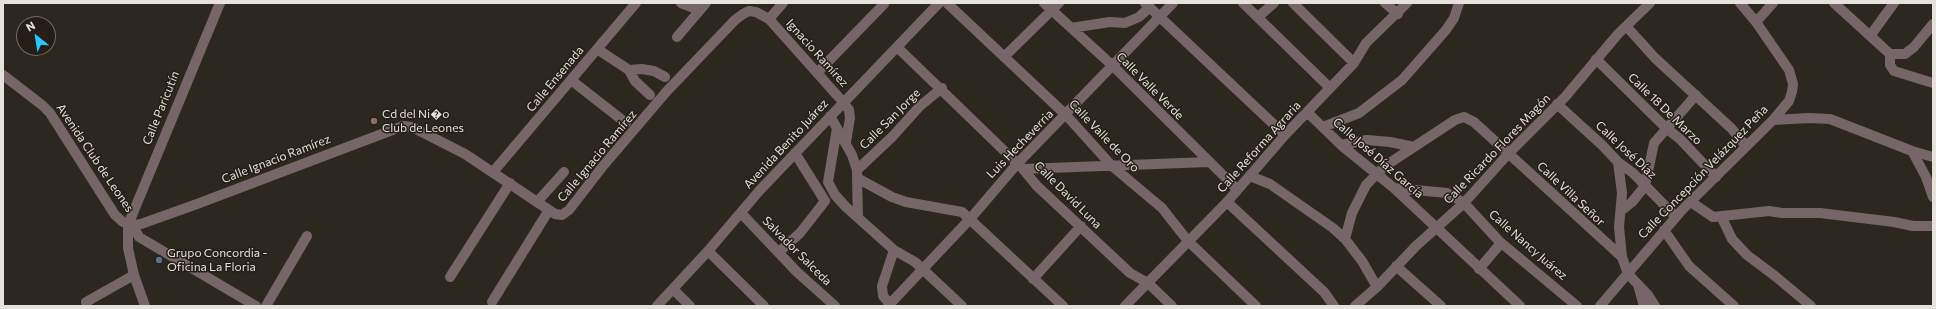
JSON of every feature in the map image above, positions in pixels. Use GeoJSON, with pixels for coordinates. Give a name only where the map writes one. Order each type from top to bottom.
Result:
{"type":"FeatureCollection","features":[{"type":"Feature","properties":{"kind":"street","name":"Calle Paricutín"},"geometry":{"type":"LineString","coordinates":[[131,225],[220,3]]}},
{"type":"Feature","properties":{"kind":"street","name":"Calle Ensenada"},"geometry":{"type":"LineString","coordinates":[[493,172],[636,3]]}},
{"type":"Feature","properties":{"kind":"street"},"geometry":{"type":"LineString","coordinates":[[681,3],[703,7]]}},
{"type":"Feature","properties":{"kind":"street"},"geometry":{"type":"LineString","coordinates":[[769,19],[782,3]]}},
{"type":"Feature","properties":{"kind":"street","name":"Avenida Benito Juárez"},"geometry":{"type":"LineString","coordinates":[[657,306],[795,153],[938,3]]}},
{"type":"Feature","properties":{"kind":"street","name":"Calle Valle de Oro"},"geometry":{"type":"LineString","coordinates":[[946,3],[1005,56],[1066,115],[1112,166],[1162,208],[1188,241],[1256,306]]}},
{"type":"Feature","properties":{"kind":"street","name":"Calle Valle Verde"},"geometry":{"type":"LineString","coordinates":[[1044,3],[1113,66],[1237,189]]}},
{"type":"Feature","properties":{"kind":"street"},"geometry":{"type":"LineString","coordinates":[[1005,56],[1059,3]]}},
{"type":"Feature","properties":{"kind":"street","name":"Luis Hecheverria"},"geometry":{"type":"LineString","coordinates":[[889,305],[924,270],[1066,115],[1173,3]]}},
{"type":"Feature","properties":{"kind":"street"},"geometry":{"type":"LineString","coordinates":[[1243,3],[1330,88]]}},
{"type":"Feature","properties":{"kind":"street"},"geometry":{"type":"LineString","coordinates":[[1258,17],[1274,3]]}},
{"type":"Feature","properties":{"kind":"street"},"geometry":{"type":"LineString","coordinates":[[1293,3],[1354,63]]}},
{"type":"Feature","properties":{"kind":"street"},"geometry":{"type":"LineString","coordinates":[[1385,3],[1398,14]]}},
{"type":"Feature","properties":{"kind":"street","name":"Calle Reforma Agraria"},"geometry":{"type":"LineString","coordinates":[[1125,306],[1227,202],[1285,135],[1354,63],[1366,43],[1398,14],[1407,3]]}},
{"type":"Feature","properties":{"kind":"street"},"geometry":{"type":"LineString","coordinates":[[1323,127],[1359,113],[1402,80],[1446,30],[1454,18],[1459,3]]}},
{"type":"Feature","properties":{"kind":"street","name":"Calle Ricardo Flores Magón"},"geometry":{"type":"LineString","coordinates":[[1356,306],[1377,287],[1416,246],[1464,203],[1650,3]]}},
{"type":"Feature","properties":{"kind":"street"},"geometry":{"type":"LineString","coordinates":[[1740,3],[1756,22],[1773,3]]}},
{"type":"Feature","properties":{"kind":"street"},"geometry":{"type":"LineString","coordinates":[[1834,3],[1890,54],[1905,54],[1914,47],[1933,24]]}},
{"type":"Feature","properties":{"kind":"street"},"geometry":{"type":"LineString","coordinates":[[1870,36],[1894,3]]}},
{"type":"Feature","properties":{"kind":"street"},"geometry":{"type":"LineString","coordinates":[[816,73],[884,4]]}},
{"type":"Feature","properties":{"kind":"street"},"geometry":{"type":"LineString","coordinates":[[1071,28],[1110,22],[1125,23],[1139,17],[1147,5],[1285,135]]}},
{"type":"Feature","properties":{"kind":"street"},"geometry":{"type":"LineString","coordinates":[[677,37],[703,7]]}},
{"type":"Feature","properties":{"kind":"street","name":"Calle Ignacio Ramírez"},"geometry":{"type":"LineString","coordinates":[[131,225],[141,224],[196,204],[392,128],[403,126],[412,127],[465,154],[549,210],[562,215],[569,210],[603,166],[667,91],[735,20],[750,11]]}},
{"type":"Feature","properties":{"kind":"street","name":"Ignacio Ramírez"},"geometry":{"type":"LineString","coordinates":[[750,11],[756,12],[769,19],[843,102]]}},
{"type":"Feature","properties":{"kind":"street","name":"Calle Concepción Velázquez Peña"},"geometry":{"type":"LineString","coordinates":[[1600,306],[1664,230],[1773,120],[1789,101],[1793,84],[1789,70],[1756,22]]}},
{"type":"Feature","properties":{"kind":"street"},"geometry":{"type":"LineString","coordinates":[[1627,26],[1655,58],[1731,128],[1746,146]]}},
{"type":"Feature","properties":{"kind":"street","name":"Calle David Luna"},"geometry":{"type":"LineString","coordinates":[[897,47],[942,88],[1020,166],[1037,186],[1130,273],[1148,283],[1172,306]]}},
{"type":"Feature","properties":{"kind":"street"},"geometry":{"type":"LineString","coordinates":[[597,49],[630,70],[635,81],[650,95]]}},
{"type":"Feature","properties":{"kind":"street"},"geometry":{"type":"LineString","coordinates":[[1890,54],[1890,65],[1894,71],[1933,83]]}},
{"type":"Feature","properties":{"kind":"street","name":"Calle 18 De Marzo"},"geometry":{"type":"LineString","coordinates":[[1596,60],[1666,128],[1680,139],[1716,178]]}},
{"type":"Feature","properties":{"kind":"street"},"geometry":{"type":"LineString","coordinates":[[630,70],[642,69],[654,71],[665,77]]}},
{"type":"Feature","properties":{"kind":"street","name":"Avenida Club de Leones"},"geometry":{"type":"LineString","coordinates":[[3,75],[50,113],[115,215],[123,222],[131,225],[138,237],[256,306]]}},
{"type":"Feature","properties":{"kind":"street"},"geometry":{"type":"LineString","coordinates":[[571,80],[626,123]]}},
{"type":"Feature","properties":{"kind":"street","name":"Calle San Jorge"},"geometry":{"type":"LineString","coordinates":[[857,174],[920,106],[942,88]]}},
{"type":"Feature","properties":{"kind":"street"},"geometry":{"type":"LineString","coordinates":[[1621,211],[1632,202],[1645,186],[1654,143],[1696,95]]}},
{"type":"Feature","properties":{"kind":"street"},"geometry":{"type":"LineString","coordinates":[[843,102],[849,110],[850,118],[846,142]]}},
{"type":"Feature","properties":{"kind":"street","name":"Calle José Díaz"},"geometry":{"type":"LineString","coordinates":[[1557,104],[1602,145],[1676,217]]}},
{"type":"Feature","properties":{"kind":"street","name":"Calle José Díaz García"},"geometry":{"type":"LineString","coordinates":[[1308,112],[1342,145],[1394,188],[1520,306]]}},
{"type":"Feature","properties":{"kind":"street"},"geometry":{"type":"LineString","coordinates":[[830,116],[846,142],[857,174],[858,218]]}},
{"type":"Feature","properties":{"kind":"street","name":"Calle Villa Señor"},"geometry":{"type":"LineString","coordinates":[[1414,147],[1455,120],[1464,117],[1474,122],[1622,257],[1628,274],[1648,295],[1655,306]]}},
{"type":"Feature","properties":{"kind":"street"},"geometry":{"type":"LineString","coordinates":[[1773,120],[1809,118],[1830,119],[1912,151],[1933,157]]}},
{"type":"Feature","properties":{"kind":"street"},"geometry":{"type":"LineString","coordinates":[[779,252],[800,233],[825,201],[837,128]]}},
{"type":"Feature","properties":{"kind":"street"},"geometry":{"type":"LineString","coordinates":[[1342,145],[1367,140],[1390,142],[1414,147]]}},
{"type":"Feature","properties":{"kind":"street"},"geometry":{"type":"LineString","coordinates":[[1345,239],[1352,213],[1366,185],[1386,166],[1414,147]]}},
{"type":"Feature","properties":{"kind":"street"},"geometry":{"type":"LineString","coordinates":[[1912,151],[1926,177],[1933,197]]}},
{"type":"Feature","properties":{"kind":"street"},"geometry":{"type":"LineString","coordinates":[[795,153],[825,201]]}},
{"type":"Feature","properties":{"kind":"street"},"geometry":{"type":"LineString","coordinates":[[1020,166],[1112,166],[1209,162]]}},
{"type":"Feature","properties":{"kind":"street"},"geometry":{"type":"LineString","coordinates":[[1618,162],[1622,193],[1619,227],[1622,257]]}},
{"type":"Feature","properties":{"kind":"street"},"geometry":{"type":"LineString","coordinates":[[537,202],[564,172]]}},
{"type":"Feature","properties":{"kind":"street"},"geometry":{"type":"LineString","coordinates":[[857,174],[892,197],[925,207],[957,209],[970,219],[1063,306]]}},
{"type":"Feature","properties":{"kind":"street"},"geometry":{"type":"LineString","coordinates":[[1250,176],[1270,184],[1334,228],[1362,260],[1377,287]]}},
{"type":"Feature","properties":{"kind":"street"},"geometry":{"type":"LineString","coordinates":[[828,182],[836,195],[858,218],[894,250],[924,270],[962,306]]}},
{"type":"Feature","properties":{"kind":"street"},"geometry":{"type":"LineString","coordinates":[[450,277],[510,183]]}},
{"type":"Feature","properties":{"kind":"street","name":"Calle Nancy Juárez"},"geometry":{"type":"LineString","coordinates":[[1394,188],[1447,193],[1464,203],[1502,243],[1577,306]]}},
{"type":"Feature","properties":{"kind":"street"},"geometry":{"type":"LineString","coordinates":[[1227,202],[1324,292],[1334,306]]}},
{"type":"Feature","properties":{"kind":"street"},"geometry":{"type":"LineString","coordinates":[[1691,202],[1713,216],[1769,211],[1782,213],[1820,213],[1894,222],[1913,226],[1933,226]]}},
{"type":"Feature","properties":{"kind":"street"},"geometry":{"type":"LineString","coordinates":[[492,302],[549,210]]}},
{"type":"Feature","properties":{"kind":"street","name":"Salvador Salceda"},"geometry":{"type":"LineString","coordinates":[[741,213],[797,272],[835,306]]}},
{"type":"Feature","properties":{"kind":"street"},"geometry":{"type":"LineString","coordinates":[[1721,216],[1732,239],[1747,255],[1811,306]]}},
{"type":"Feature","properties":{"kind":"street","name":"Avenida Club de Leones"},"geometry":{"type":"LineString","coordinates":[[131,225],[128,248],[134,275],[144,306]]}},
{"type":"Feature","properties":{"kind":"street"},"geometry":{"type":"LineString","coordinates":[[1033,279],[1081,226]]}},
{"type":"Feature","properties":{"kind":"street"},"geometry":{"type":"LineString","coordinates":[[1664,230],[1688,266],[1734,306]]}},
{"type":"Feature","properties":{"kind":"street"},"geometry":{"type":"LineString","coordinates":[[266,306],[307,236]]}},
{"type":"Feature","properties":{"kind":"street"},"geometry":{"type":"LineString","coordinates":[[1479,269],[1502,243]]}},
{"type":"Feature","properties":{"kind":"street"},"geometry":{"type":"LineString","coordinates":[[889,305],[883,296],[882,286],[894,250]]}},
{"type":"Feature","properties":{"kind":"street"},"geometry":{"type":"LineString","coordinates":[[708,251],[764,306]]}},
{"type":"Feature","properties":{"kind":"street"},"geometry":{"type":"LineString","coordinates":[[1396,266],[1441,306]]}},
{"type":"Feature","properties":{"kind":"street"},"geometry":{"type":"LineString","coordinates":[[84,305],[134,275]]}},
{"type":"Feature","properties":{"kind":"street"},"geometry":{"type":"LineString","coordinates":[[1638,285],[1644,306]]}},
{"type":"Feature","properties":{"kind":"street"},"geometry":{"type":"LineString","coordinates":[[673,289],[690,306]]}},
{"type":"Feature","properties":{"kind":"street"},"geometry":{"type":"LineString","coordinates":[[1367,295],[1368,306]]}},
{"type":"Feature","properties":{"kind":"place","name":"Cd del Ni�o Club de Leones"},"geometry":{"type":"Point","coordinates":[374,121]}},
{"type":"Feature","properties":{"kind":"place","name":"Grupo Concordia - Oficina La Floria"},"geometry":{"type":"Point","coordinates":[159,260]}}]}
